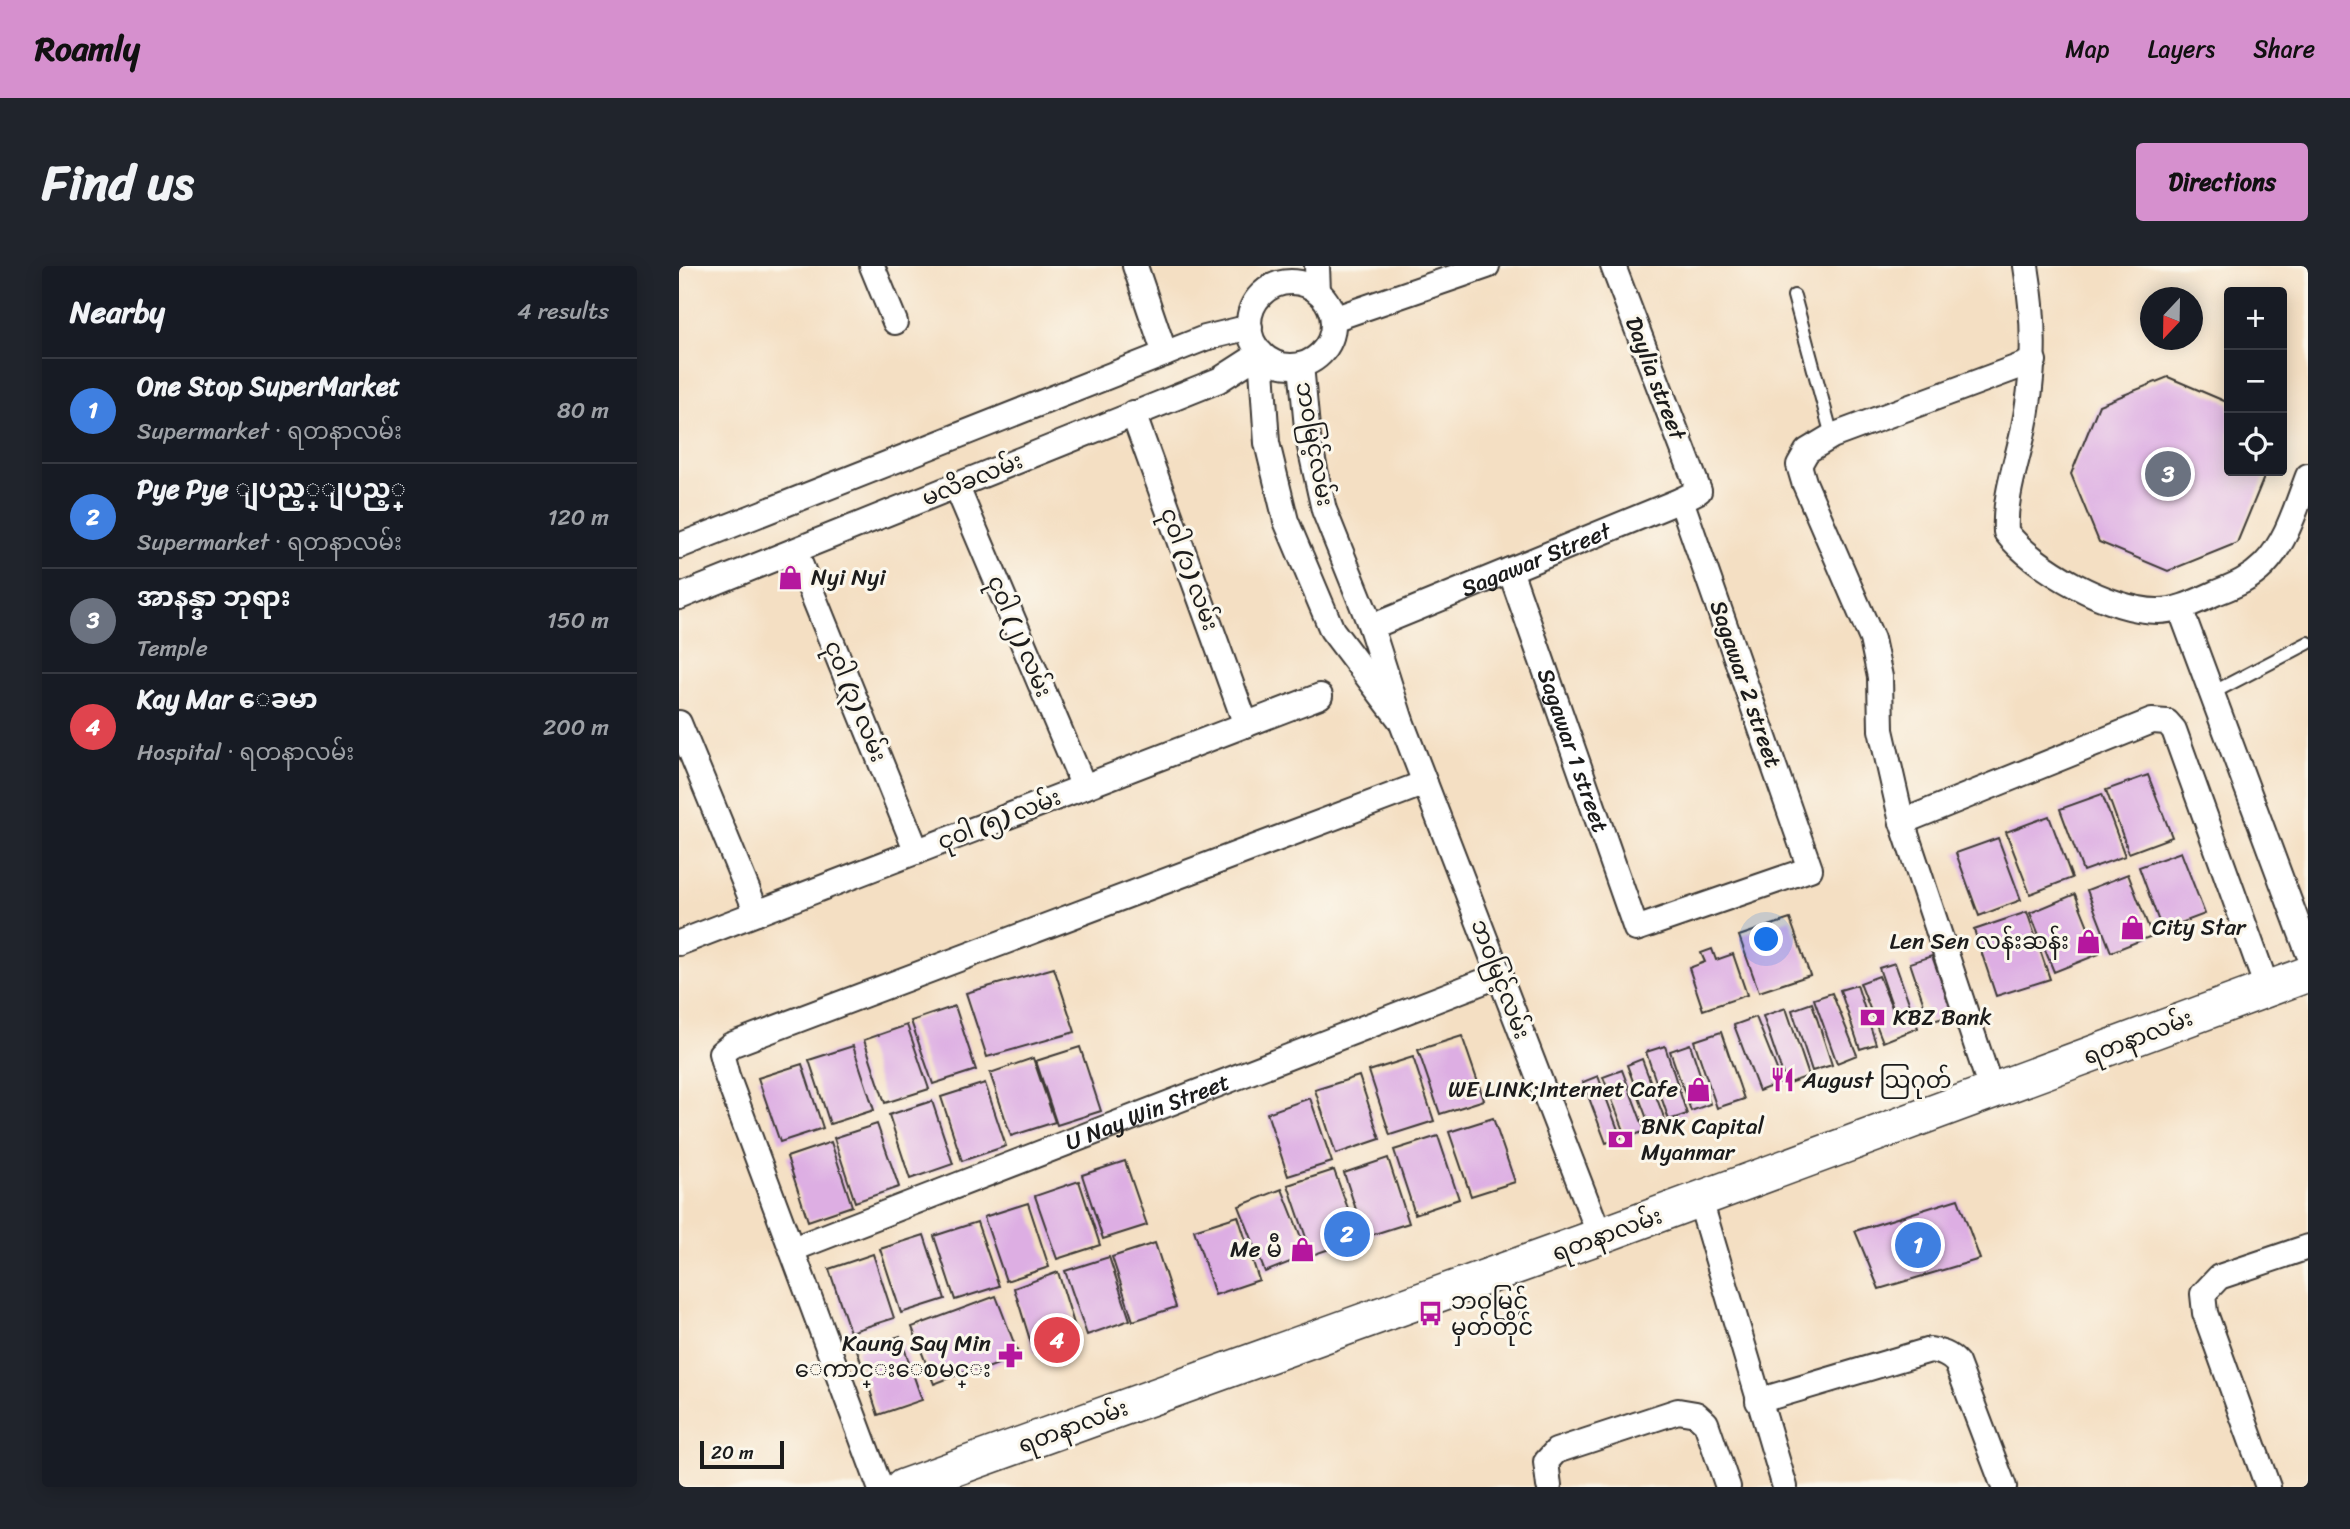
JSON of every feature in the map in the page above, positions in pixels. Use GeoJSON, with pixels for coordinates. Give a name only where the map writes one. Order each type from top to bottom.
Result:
{"type":"FeatureCollection","features":[{"type":"Feature","properties":{"kind":"main road","name":"ရတနာလမ်း"},"geometry":{"type":"LineString","coordinates":[[903,1487],[1600,1236],[2308,974]]}},
{"type":"Feature","properties":{"kind":"street"},"geometry":{"type":"LineString","coordinates":[[872,266],[895,322]]}},
{"type":"Feature","properties":{"kind":"street"},"geometry":{"type":"LineString","coordinates":[[1135,266],[1165,354]]}},
{"type":"Feature","properties":{"kind":"street"},"geometry":{"type":"LineString","coordinates":[[1317,266],[1318,292]]}},
{"type":"Feature","properties":{"kind":"street"},"geometry":{"type":"LineString","coordinates":[[1333,319],[1487,266]]}},
{"type":"Feature","properties":{"kind":"street","name":"Daylia street"},"geometry":{"type":"LineString","coordinates":[[1613,266],[1690,495]]}},
{"type":"Feature","properties":{"kind":"street"},"geometry":{"type":"LineString","coordinates":[[2027,266],[2034,362],[2028,406],[2005,514],[2006,531],[2028,555],[2102,599],[2137,609],[2159,611],[2181,608],[2248,580],[2264,565],[2281,543],[2308,475]]}},
{"type":"Feature","properties":{"kind":"street"},"geometry":{"type":"LineString","coordinates":[[1279,275],[1318,292],[1328,304],[1333,319],[1333,331],[1322,353],[1301,365],[1280,364],[1261,353],[1255,345],[1250,317],[1257,299],[1272,287],[1279,275]]}},
{"type":"Feature","properties":{"kind":"street","name":"မလိခလမ်း"},"geometry":{"type":"LineString","coordinates":[[681,540],[1205,338],[1250,327]]}},
{"type":"Feature","properties":{"kind":"street","name":"မလိခလမ်း"},"geometry":{"type":"LineString","coordinates":[[679,597],[1219,380],[1261,353]]}},
{"type":"Feature","properties":{"kind":"street","name":"ဘ၀မြင့်လမ်း"},"geometry":{"type":"LineString","coordinates":[[1261,353],[1267,443],[1286,521],[1332,630],[1401,721]]}},
{"type":"Feature","properties":{"kind":"street"},"geometry":{"type":"LineString","coordinates":[[1991,1092],[1902,822],[1881,730],[1880,677],[1872,639],[1799,465],[1807,451],[1832,436],[2034,362]]}},
{"type":"Feature","properties":{"kind":"street","name":"ဘ၀မြင့်လမ်း"},"geometry":{"type":"LineString","coordinates":[[1301,365],[1308,438],[1324,510],[1371,627],[1401,721],[1600,1236]]}},
{"type":"Feature","properties":{"kind":"street","name":"ငုဝါ (၁) လမ်း"},"geometry":{"type":"LineString","coordinates":[[1133,413],[1246,725]]}},
{"type":"Feature","properties":{"kind":"street","name":"ငုဝါ (၂) လမ်း"},"geometry":{"type":"LineString","coordinates":[[956,485],[1084,787]]}},
{"type":"Feature","properties":{"kind":"street","name":"Sagawar Street"},"geometry":{"type":"LineString","coordinates":[[1371,627],[1690,495]]}},
{"type":"Feature","properties":{"kind":"street","name":"Sagawar 2 street"},"geometry":{"type":"LineString","coordinates":[[1636,929],[1810,869],[1690,495]]}},
{"type":"Feature","properties":{"kind":"street","name":"ငုဝါ (၃) လမ်း"},"geometry":{"type":"LineString","coordinates":[[795,551],[917,852]]}},
{"type":"Feature","properties":{"kind":"street","name":"Sagawar 1 street"},"geometry":{"type":"LineString","coordinates":[[1510,570],[1636,929]]}},
{"type":"Feature","properties":{"kind":"street"},"geometry":{"type":"LineString","coordinates":[[2181,608],[2308,952]]}},
{"type":"Feature","properties":{"kind":"street","name":"ငုဝါ (၅) လမ်း"},"geometry":{"type":"LineString","coordinates":[[679,943],[1320,696]]}},
{"type":"Feature","properties":{"kind":"street"},"geometry":{"type":"LineString","coordinates":[[1902,822],[2152,721],[2167,722],[2174,730],[2267,988]]}},
{"type":"Feature","properties":{"kind":"street"},"geometry":{"type":"LineString","coordinates":[[679,723],[757,913]]}},
{"type":"Feature","properties":{"kind":"street"},"geometry":{"type":"LineString","coordinates":[[880,1487],[727,1076],[722,1053],[731,1045],[1425,783]]}},
{"type":"Feature","properties":{"kind":"street","name":"U Nay Win Street"},"geometry":{"type":"LineString","coordinates":[[793,1249],[1500,975]]}},
{"type":"Feature","properties":{"kind":"street"},"geometry":{"type":"LineString","coordinates":[[1700,1199],[1785,1487]]}},
{"type":"Feature","properties":{"kind":"street"},"geometry":{"type":"LineString","coordinates":[[2268,1487],[2205,1313],[2203,1294],[2219,1277],[2308,1247]]}},
{"type":"Feature","properties":{"kind":"street"},"geometry":{"type":"LineString","coordinates":[[1758,1401],[1930,1350],[1941,1352],[1951,1356],[1957,1363],[2004,1487]]}},
{"type":"Feature","properties":{"kind":"street"},"geometry":{"type":"LineString","coordinates":[[1549,1487],[1546,1462],[1556,1451],[1678,1411],[1696,1413],[1706,1423],[1728,1487]]}},
{"type":"Feature","properties":{"kind":"lane"},"geometry":{"type":"LineString","coordinates":[[1794,296],[1832,436]]}},
{"type":"Feature","properties":{"kind":"lane"},"geometry":{"type":"LineString","coordinates":[[2212,693],[2308,643]]}},
{"type":"Feature","properties":{"kind":"building"},"geometry":{"type":"Polygon","coordinates":[[[2168,377],[2224,401],[2224,476],[2265,476],[2237,543],[2168,571],[2099,542],[2071,474],[2099,405],[2168,377]]]}},
{"type":"Feature","properties":{"kind":"building"},"geometry":{"type":"Polygon","coordinates":[[[2148,775],[2172,837],[2129,853],[2106,790],[2148,775]]]}},
{"type":"Feature","properties":{"kind":"building"},"geometry":{"type":"Polygon","coordinates":[[[2102,794],[2125,856],[2083,871],[2060,809],[2102,794]]]}},
{"type":"Feature","properties":{"kind":"building"},"geometry":{"type":"Polygon","coordinates":[[[2049,816],[2072,878],[2030,894],[2006,832],[2049,816]]]}},
{"type":"Feature","properties":{"kind":"building"},"geometry":{"type":"Polygon","coordinates":[[[1998,838],[2021,900],[1979,916],[1956,853],[1998,838]]]}},
{"type":"Feature","properties":{"kind":"building"},"geometry":{"type":"Polygon","coordinates":[[[2181,852],[2205,914],[2162,930],[2139,867],[2181,852]]]}},
{"type":"Feature","properties":{"kind":"building"},"geometry":{"type":"Polygon","coordinates":[[[2128,874],[2152,936],[2111,952],[2087,890],[2128,874]]]}},
{"type":"Feature","properties":{"kind":"building"},"geometry":{"type":"Polygon","coordinates":[[[2075,894],[2099,954],[2054,972],[2030,913],[2075,894]]]}},
{"type":"Feature","properties":{"kind":"building"},"geometry":{"type":"Polygon","coordinates":[[[2027,912],[2050,979],[1996,996],[1974,930],[2027,912]]]}},
{"type":"Feature","properties":{"kind":"building"},"geometry":{"type":"Polygon","coordinates":[[[1790,919],[1810,975],[1759,992],[1739,936],[1790,919]]]}},
{"type":"Feature","properties":{"kind":"building"},"geometry":{"type":"Polygon","coordinates":[[[1712,949],[1716,960],[1733,954],[1747,995],[1703,1010],[1689,968],[1705,962],[1701,953],[1712,949]]]}},
{"type":"Feature","properties":{"kind":"building"},"geometry":{"type":"Polygon","coordinates":[[[1932,956],[1953,1015],[1930,1022],[1910,963],[1932,956]]]}},
{"type":"Feature","properties":{"kind":"building"},"geometry":{"type":"Polygon","coordinates":[[[1895,963],[1918,1028],[1883,1042],[1860,983],[1879,976],[1898,1022],[1879,968],[1895,963]]]}},
{"type":"Feature","properties":{"kind":"building"},"geometry":{"type":"Polygon","coordinates":[[[1054,968],[1075,1032],[987,1057],[966,993],[1054,968]]]}},
{"type":"Feature","properties":{"kind":"building"},"geometry":{"type":"Polygon","coordinates":[[[1857,985],[1876,1044],[1860,1049],[1840,990],[1857,985]]]}},
{"type":"Feature","properties":{"kind":"building"},"geometry":{"type":"Polygon","coordinates":[[[1832,993],[1857,1055],[1837,1063],[1814,999],[1832,993]]]}},
{"type":"Feature","properties":{"kind":"building"},"geometry":{"type":"Polygon","coordinates":[[[1812,1003],[1832,1065],[1812,1071],[1792,1010],[1812,1003]]]}},
{"type":"Feature","properties":{"kind":"building"},"geometry":{"type":"Polygon","coordinates":[[[955,1006],[976,1070],[933,1084],[911,1021],[955,1006]]]}},
{"type":"Feature","properties":{"kind":"building"},"geometry":{"type":"Polygon","coordinates":[[[1786,1008],[1809,1076],[1786,1084],[1763,1016],[1786,1008]]]}},
{"type":"Feature","properties":{"kind":"building"},"geometry":{"type":"Polygon","coordinates":[[[1756,1017],[1782,1082],[1759,1091],[1734,1025],[1756,1017]]]}},
{"type":"Feature","properties":{"kind":"building"},"geometry":{"type":"Polygon","coordinates":[[[907,1025],[929,1089],[885,1103],[864,1040],[907,1025]]]}},
{"type":"Feature","properties":{"kind":"building"},"geometry":{"type":"Polygon","coordinates":[[[1721,1032],[1744,1099],[1717,1108],[1694,1041],[1721,1032]]]}},
{"type":"Feature","properties":{"kind":"building"},"geometry":{"type":"Polygon","coordinates":[[[1462,1036],[1484,1100],[1440,1114],[1418,1050],[1462,1036]]]}},
{"type":"Feature","properties":{"kind":"building"},"geometry":{"type":"Polygon","coordinates":[[[1690,1044],[1710,1104],[1691,1111],[1670,1051],[1690,1044]]]}},
{"type":"Feature","properties":{"kind":"building"},"geometry":{"type":"Polygon","coordinates":[[[853,1046],[874,1110],[830,1124],[809,1060],[853,1046]]]}},
{"type":"Feature","properties":{"kind":"building"},"geometry":{"type":"Polygon","coordinates":[[[1665,1046],[1687,1114],[1669,1120],[1646,1052],[1665,1046]]]}},
{"type":"Feature","properties":{"kind":"building"},"geometry":{"type":"Polygon","coordinates":[[[1080,1047],[1101,1111],[1057,1125],[1036,1061],[1080,1047]]]}},
{"type":"Feature","properties":{"kind":"building"},"geometry":{"type":"Polygon","coordinates":[[[1413,1057],[1434,1121],[1390,1135],[1369,1071],[1413,1057]]]}},
{"type":"Feature","properties":{"kind":"building"},"geometry":{"type":"Polygon","coordinates":[[[1033,1058],[1055,1122],[1011,1136],[990,1073],[1033,1058]]]}},
{"type":"Feature","properties":{"kind":"building"},"geometry":{"type":"Polygon","coordinates":[[[1642,1059],[1665,1120],[1650,1127],[1627,1065],[1642,1059]]]}},
{"type":"Feature","properties":{"kind":"building"},"geometry":{"type":"Polygon","coordinates":[[[802,1064],[823,1128],[780,1142],[758,1078],[802,1064]]]}},
{"type":"Feature","properties":{"kind":"building"},"geometry":{"type":"Polygon","coordinates":[[[1622,1070],[1645,1131],[1627,1138],[1603,1077],[1622,1070]]]}},
{"type":"Feature","properties":{"kind":"building"},"geometry":{"type":"Polygon","coordinates":[[[1359,1076],[1380,1139],[1336,1154],[1315,1090],[1359,1076]]]}},
{"type":"Feature","properties":{"kind":"building"},"geometry":{"type":"Polygon","coordinates":[[[1598,1076],[1621,1138],[1606,1143],[1583,1082],[1598,1076]]]}},
{"type":"Feature","properties":{"kind":"building"},"geometry":{"type":"Polygon","coordinates":[[[985,1083],[1006,1146],[962,1161],[941,1097],[985,1083]]]}},
{"type":"Feature","properties":{"kind":"building"},"geometry":{"type":"Polygon","coordinates":[[[1310,1098],[1332,1162],[1288,1176],[1267,1113],[1310,1098]]]}},
{"type":"Feature","properties":{"kind":"building"},"geometry":{"type":"Polygon","coordinates":[[[932,1101],[953,1164],[910,1179],[889,1115],[932,1101]]]}},
{"type":"Feature","properties":{"kind":"building"},"geometry":{"type":"Polygon","coordinates":[[[1493,1118],[1515,1182],[1471,1196],[1449,1132],[1493,1118]]]}},
{"type":"Feature","properties":{"kind":"building"},"geometry":{"type":"Polygon","coordinates":[[[877,1124],[899,1187],[855,1202],[834,1138],[877,1124]]]}},
{"type":"Feature","properties":{"kind":"building"},"geometry":{"type":"Polygon","coordinates":[[[1438,1136],[1459,1199],[1415,1214],[1394,1150],[1438,1136]]]}},
{"type":"Feature","properties":{"kind":"building"},"geometry":{"type":"Polygon","coordinates":[[[831,1142],[852,1206],[808,1221],[787,1157],[831,1142]]]}},
{"type":"Feature","properties":{"kind":"building"},"geometry":{"type":"Polygon","coordinates":[[[1388,1158],[1409,1223],[1365,1237],[1344,1173],[1388,1158]]]}},
{"type":"Feature","properties":{"kind":"building"},"geometry":{"type":"Polygon","coordinates":[[[1125,1161],[1147,1225],[1103,1239],[1082,1175],[1125,1161]]]}},
{"type":"Feature","properties":{"kind":"building"},"geometry":{"type":"Polygon","coordinates":[[[1334,1170],[1359,1239],[1312,1255],[1288,1185],[1334,1170]]]}},
{"type":"Feature","properties":{"kind":"building"},"geometry":{"type":"Polygon","coordinates":[[[1079,1181],[1100,1245],[1057,1259],[1035,1196],[1079,1181]]]}},
{"type":"Feature","properties":{"kind":"building"},"geometry":{"type":"Polygon","coordinates":[[[1282,1189],[1308,1255],[1265,1272],[1239,1206],[1282,1189]]]}},
{"type":"Feature","properties":{"kind":"building"},"geometry":{"type":"Polygon","coordinates":[[[1958,1199],[1980,1259],[1879,1289],[1855,1231],[1958,1199]]]}},
{"type":"Feature","properties":{"kind":"building"},"geometry":{"type":"Polygon","coordinates":[[[1028,1203],[1049,1267],[1006,1281],[984,1217],[1028,1203]]]}},
{"type":"Feature","properties":{"kind":"building"},"geometry":{"type":"Polygon","coordinates":[[[1238,1216],[1259,1280],[1215,1295],[1194,1230],[1238,1216]]]}},
{"type":"Feature","properties":{"kind":"building"},"geometry":{"type":"Polygon","coordinates":[[[977,1222],[999,1286],[955,1300],[934,1236],[977,1222]]]}},
{"type":"Feature","properties":{"kind":"building"},"geometry":{"type":"Polygon","coordinates":[[[924,1235],[945,1299],[901,1313],[880,1249],[924,1235]]]}},
{"type":"Feature","properties":{"kind":"building"},"geometry":{"type":"Polygon","coordinates":[[[1155,1243],[1176,1307],[1133,1321],[1112,1257],[1155,1243]]]}},
{"type":"Feature","properties":{"kind":"building"},"geometry":{"type":"Polygon","coordinates":[[[873,1254],[894,1318],[850,1332],[829,1269],[873,1254]]]}},
{"type":"Feature","properties":{"kind":"building"},"geometry":{"type":"Polygon","coordinates":[[[1109,1257],[1130,1320],[1087,1335],[1065,1271],[1109,1257]]]}},
{"type":"Feature","properties":{"kind":"building"},"geometry":{"type":"Polygon","coordinates":[[[1058,1272],[1078,1337],[1034,1353],[1014,1288],[1058,1272]]]}},
{"type":"Feature","properties":{"kind":"building"},"geometry":{"type":"Polygon","coordinates":[[[996,1296],[1019,1356],[977,1372],[975,1368],[934,1384],[912,1327],[996,1296]]]}},
{"type":"Feature","properties":{"kind":"building"},"geometry":{"type":"Polygon","coordinates":[[[900,1336],[922,1400],[878,1415],[857,1350],[900,1336]]]}},
{"type":"Feature","properties":{"kind":"place","name":"အာနန္ဒာ ဘုရား"},"geometry":{"type":"Point","coordinates":[2168,474]}},
{"type":"Feature","properties":{"kind":"place","name":"Nyi Nyi"},"geometry":{"type":"Point","coordinates":[791,577]}},
{"type":"Feature","properties":{"kind":"place","name":"City Star"},"geometry":{"type":"Point","coordinates":[2132,927]}},
{"type":"Feature","properties":{"kind":"place","name":"Len Sen လန်းဆန်း"},"geometry":{"type":"Point","coordinates":[2089,941]}},
{"type":"Feature","properties":{"kind":"place","name":"KBZ Bank"},"geometry":{"type":"Point","coordinates":[1873,1017]}},
{"type":"Feature","properties":{"kind":"place","name":"August သြဂုတ်"},"geometry":{"type":"Point","coordinates":[1782,1080]}},
{"type":"Feature","properties":{"kind":"place","name":"WE LINK;Internet Cafe"},"geometry":{"type":"Point","coordinates":[1698,1089]}},
{"type":"Feature","properties":{"kind":"place","name":"BNK Capital Myanmar"},"geometry":{"type":"Point","coordinates":[1621,1139]}},
{"type":"Feature","properties":{"kind":"place","name":"Pye Pye ျပည့္ျပည့္"},"geometry":{"type":"Point","coordinates":[1347,1234]}},
{"type":"Feature","properties":{"kind":"place","name":"One Stop SuperMarket"},"geometry":{"type":"Point","coordinates":[1918,1245]}},
{"type":"Feature","properties":{"kind":"place","name":"Me မီ"},"geometry":{"type":"Point","coordinates":[1302,1249]}},
{"type":"Feature","properties":{"kind":"place","name":"ဘဝမြင့် မှတ်တိုင်"},"geometry":{"type":"Point","coordinates":[1431,1314]}},
{"type":"Feature","properties":{"kind":"place","name":"Kay Mar ေခမာ"},"geometry":{"type":"Point","coordinates":[1057,1340]}},
{"type":"Feature","properties":{"kind":"place","name":"Kaung Say Min ေကာင္းေစမင္း"},"geometry":{"type":"Point","coordinates":[1011,1356]}}]}
